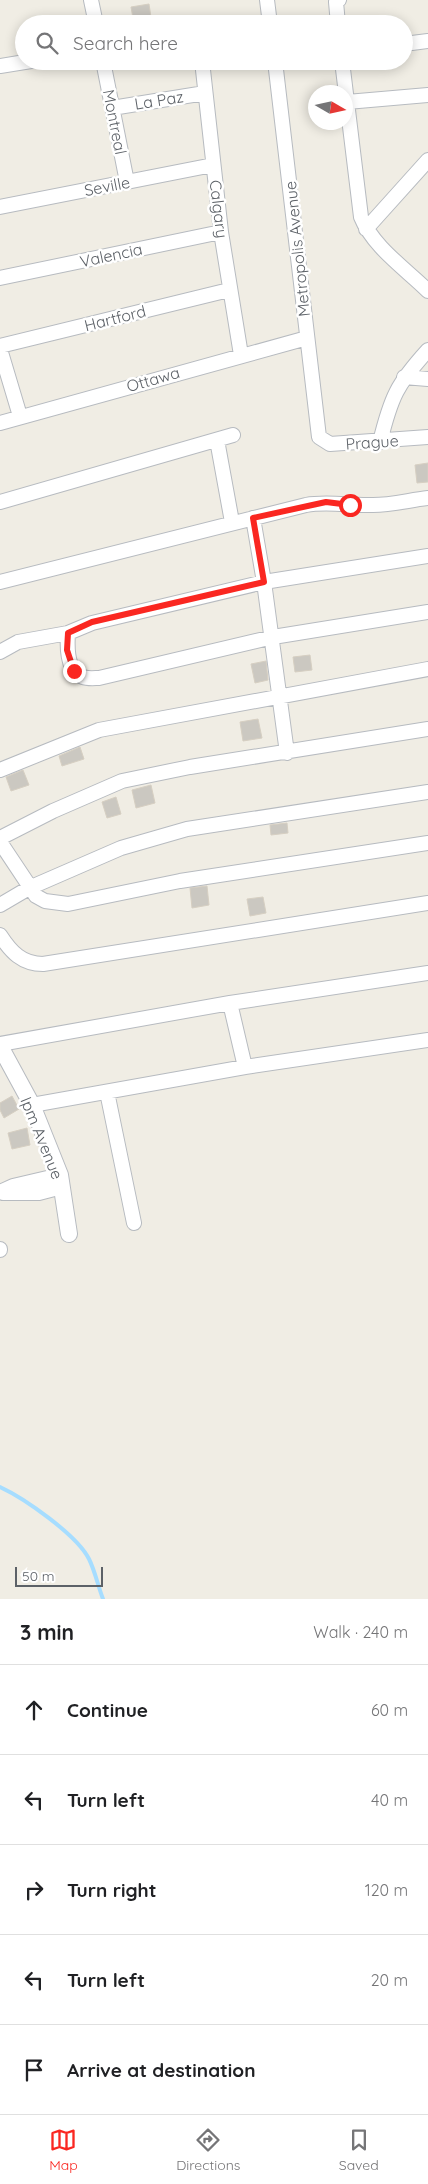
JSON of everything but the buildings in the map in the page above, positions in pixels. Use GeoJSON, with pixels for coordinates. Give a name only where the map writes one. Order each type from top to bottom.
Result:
{"type":"FeatureCollection","features":[{"type":"Feature","properties":{"kind":"street"},"geometry":{"type":"LineString","coordinates":[[91,0],[94,15]]}},
{"type":"Feature","properties":{"kind":"street"},"geometry":{"type":"LineString","coordinates":[[267,0],[269,15]]}},
{"type":"Feature","properties":{"kind":"street"},"geometry":{"type":"LineString","coordinates":[[337,1],[338,15]]}},
{"type":"Feature","properties":{"kind":"street"},"geometry":{"type":"LineString","coordinates":[[413,43],[428,41]]}},
{"type":"Feature","properties":{"kind":"street"},"geometry":{"type":"LineString","coordinates":[[0,66],[15,64]]}},
{"type":"Feature","properties":{"kind":"street","name":"Montreal"},"geometry":{"type":"LineString","coordinates":[[105,70],[127,182]]}},
{"type":"Feature","properties":{"kind":"street","name":"Calgary"},"geometry":{"type":"LineString","coordinates":[[203,70],[221,232],[241,355]]}},
{"type":"Feature","properties":{"kind":"street","name":"Metropolis Avenue"},"geometry":{"type":"LineString","coordinates":[[276,70],[319,437]]}},
{"type":"Feature","properties":{"kind":"street"},"geometry":{"type":"LineString","coordinates":[[343,70],[345,85]]}},
{"type":"Feature","properties":{"kind":"street","name":"La Paz"},"geometry":{"type":"LineString","coordinates":[[112,108],[205,93]]}},
{"type":"Feature","properties":{"kind":"street"},"geometry":{"type":"LineString","coordinates":[[353,101],[428,95]]}},
{"type":"Feature","properties":{"kind":"street"},"geometry":{"type":"LineString","coordinates":[[351,130],[364,223],[428,291]]}},
{"type":"Feature","properties":{"kind":"street"},"geometry":{"type":"LineString","coordinates":[[364,223],[428,160]]}},
{"type":"Feature","properties":{"kind":"street","name":"Seville"},"geometry":{"type":"LineString","coordinates":[[0,207],[213,165]]}},
{"type":"Feature","properties":{"kind":"street","name":"Valencia"},"geometry":{"type":"LineString","coordinates":[[0,278],[221,232]]}},
{"type":"Feature","properties":{"kind":"street","name":"Hartford"},"geometry":{"type":"LineString","coordinates":[[0,348],[230,290]]}},
{"type":"Feature","properties":{"kind":"street","name":"Ottawa"},"geometry":{"type":"LineString","coordinates":[[0,423],[307,338]]}},
{"type":"Feature","properties":{"kind":"street"},"geometry":{"type":"LineString","coordinates":[[0,348],[20,416]]}},
{"type":"Feature","properties":{"kind":"street"},"geometry":{"type":"LineString","coordinates":[[380,442],[391,401],[404,377],[428,350]]}},
{"type":"Feature","properties":{"kind":"street"},"geometry":{"type":"LineString","coordinates":[[404,377],[428,378]]}},
{"type":"Feature","properties":{"kind":"street"},"geometry":{"type":"LineString","coordinates":[[0,502],[233,435]]}},
{"type":"Feature","properties":{"kind":"street","name":"Prague"},"geometry":{"type":"LineString","coordinates":[[319,437],[330,444],[380,442],[428,437]]}},
{"type":"Feature","properties":{"kind":"street"},"geometry":{"type":"LineString","coordinates":[[217,440],[232,522]]}},
{"type":"Feature","properties":{"kind":"street"},"geometry":{"type":"LineString","coordinates":[[0,582],[232,522],[326,502],[350,505],[376,505],[428,498]]}},
{"type":"Feature","properties":{"kind":"street"},"geometry":{"type":"LineString","coordinates":[[253,518],[273,637],[278,695],[286,752]]}},
{"type":"Feature","properties":{"kind":"street"},"geometry":{"type":"LineString","coordinates":[[0,652],[18,642],[68,633],[92,622],[264,582],[428,556]]}},
{"type":"Feature","properties":{"kind":"street"},"geometry":{"type":"LineString","coordinates":[[68,633],[67,650],[74,671],[82,677],[100,678],[273,637],[428,612]]}},
{"type":"Feature","properties":{"kind":"street"},"geometry":{"type":"LineString","coordinates":[[0,770],[99,730],[278,695],[428,669]]}},
{"type":"Feature","properties":{"kind":"street"},"geometry":{"type":"LineString","coordinates":[[0,838],[53,811],[122,781],[190,767],[428,728]]}},
{"type":"Feature","properties":{"kind":"street"},"geometry":{"type":"LineString","coordinates":[[0,905],[29,888],[122,848],[187,829],[428,792]]}},
{"type":"Feature","properties":{"kind":"street"},"geometry":{"type":"LineString","coordinates":[[0,842],[29,888],[44,901],[68,904],[190,879],[428,843]]}},
{"type":"Feature","properties":{"kind":"street"},"geometry":{"type":"LineString","coordinates":[[0,935],[18,958],[26,962],[43,964],[428,903]]}},
{"type":"Feature","properties":{"kind":"street"},"geometry":{"type":"LineString","coordinates":[[0,1045],[230,1003],[428,973]]}},
{"type":"Feature","properties":{"kind":"street"},"geometry":{"type":"LineString","coordinates":[[230,1003],[245,1067]]}},
{"type":"Feature","properties":{"kind":"street"},"geometry":{"type":"LineString","coordinates":[[32,1105],[245,1067],[428,1040]]}},
{"type":"Feature","properties":{"kind":"street","name":"Ipm Avenue"},"geometry":{"type":"LineString","coordinates":[[0,1045],[32,1105],[61,1181],[69,1234]]}},
{"type":"Feature","properties":{"kind":"street"},"geometry":{"type":"LineString","coordinates":[[107,1092],[134,1223]]}},
{"type":"Feature","properties":{"kind":"street"},"geometry":{"type":"LineString","coordinates":[[0,1193],[39,1193],[61,1181]]}},
{"type":"Feature","properties":{"kind":"waterway"},"geometry":{"type":"LineString","coordinates":[[0,1487],[36,1508],[83,1549],[93,1568],[103,1599]]}},
{"type":"Feature","properties":{"kind":"route"},"geometry":{"type":"LineString","coordinates":[[74,671],[67,650],[68,633],[92,622],[264,582],[253,518],[306,504],[326,502],[350,505]]}}]}
